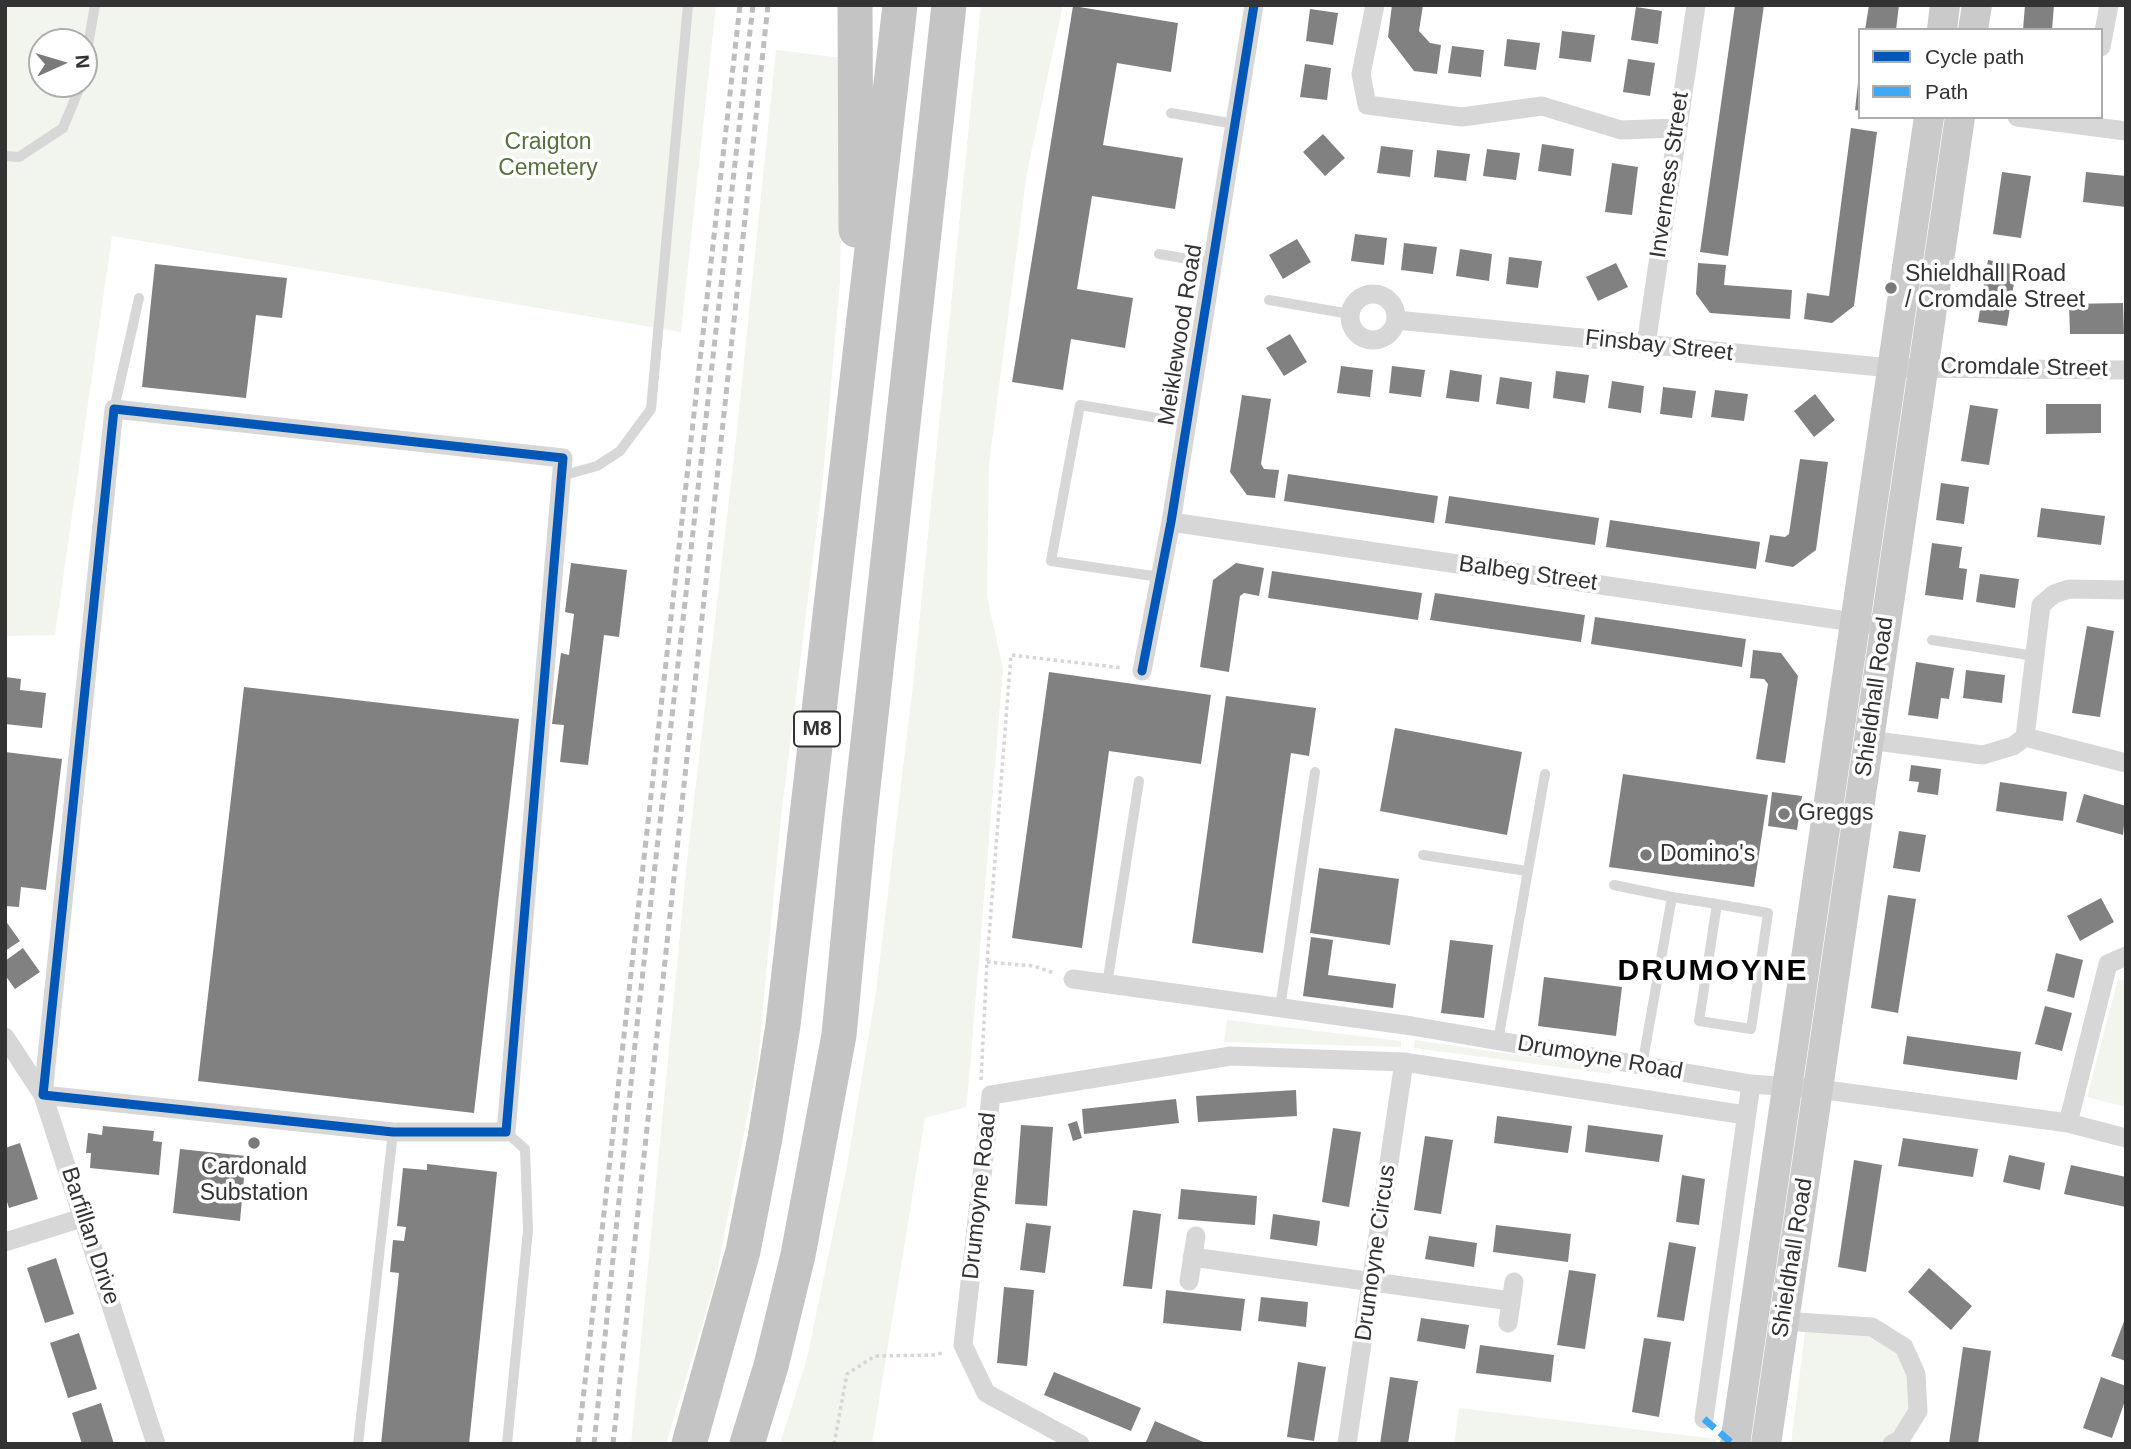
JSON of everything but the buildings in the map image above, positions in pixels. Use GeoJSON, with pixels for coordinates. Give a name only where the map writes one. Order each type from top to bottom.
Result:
{"type":"FeatureCollection","features":[{"type":"Feature","properties":{"kind":"highway"},"geometry":{"type":"LineString","coordinates":[[853,398],[857,192],[855,5]]}},
{"type":"Feature","properties":{"kind":"highway","name":"M8"},"geometry":{"type":"LineString","coordinates":[[689,1444],[734,1287],[765,1138],[801,883],[853,398],[881,190],[900,5]]}},
{"type":"Feature","properties":{"kind":"highway","name":"M8"},"geometry":{"type":"LineString","coordinates":[[747,1444],[771,1366],[798,1255],[839,1035],[859,824],[949,5]]}},
{"type":"Feature","properties":{"kind":"main road"},"geometry":{"type":"LineString","coordinates":[[1942,28],[1945,5]]}},
{"type":"Feature","properties":{"kind":"main road"},"geometry":{"type":"LineString","coordinates":[[1973,28],[1977,5]]}},
{"type":"Feature","properties":{"kind":"main road","name":"Shieldhall Road"},"geometry":{"type":"LineString","coordinates":[[1735,1444],[1928,119]]}},
{"type":"Feature","properties":{"kind":"main road","name":"Shieldhall Road"},"geometry":{"type":"LineString","coordinates":[[1766,1444],[1921,366],[1960,119]]}},
{"type":"Feature","properties":{"kind":"street","name":"Meiklewood Road"},"geometry":{"type":"LineString","coordinates":[[1142,671],[1171,522],[1254,5]]}},
{"type":"Feature","properties":{"kind":"street"},"geometry":{"type":"LineString","coordinates":[[1375,5],[1361,74],[1367,105],[1462,117],[1542,106],[1621,131],[1677,128]]}},
{"type":"Feature","properties":{"kind":"street","name":"Inverness Street"},"geometry":{"type":"LineString","coordinates":[[1646,345],[1696,5]]}},
{"type":"Feature","properties":{"kind":"street"},"geometry":{"type":"LineString","coordinates":[[2103,36],[2109,5]]}},
{"type":"Feature","properties":{"kind":"street"},"geometry":{"type":"LineString","coordinates":[[2045,119],[2087,122],[2126,131]]}},
{"type":"Feature","properties":{"kind":"street"},"geometry":{"type":"LineString","coordinates":[[1372,293],[1393,304],[1396,320],[1390,333],[1370,340],[1352,328],[1350,314],[1357,300],[1372,293]]}},
{"type":"Feature","properties":{"kind":"street","name":"Finsbay Street"},"geometry":{"type":"LineString","coordinates":[[1396,320],[1891,368],[1921,366]]}},
{"type":"Feature","properties":{"kind":"street","name":"Cromdale Street"},"geometry":{"type":"LineString","coordinates":[[1921,366],[2126,370]]}},
{"type":"Feature","properties":{"kind":"street"},"geometry":{"type":"LineString","coordinates":[[114,409],[563,458],[561,476],[506,1132],[393,1132],[43,1095],[114,409]]}},
{"type":"Feature","properties":{"kind":"street","name":"Balbeg Street"},"geometry":{"type":"LineString","coordinates":[[1171,522],[1885,626]]}},
{"type":"Feature","properties":{"kind":"street"},"geometry":{"type":"LineString","coordinates":[[2025,737],[2040,605],[2054,594],[2069,589],[2126,590]]}},
{"type":"Feature","properties":{"kind":"street"},"geometry":{"type":"LineString","coordinates":[[1869,740],[1983,755],[1994,754],[2025,737],[2126,763]]}},
{"type":"Feature","properties":{"kind":"street"},"geometry":{"type":"LineString","coordinates":[[2068,1123],[2108,964],[2126,956]]}},
{"type":"Feature","properties":{"kind":"street","name":"Drumoyne Road"},"geometry":{"type":"LineString","coordinates":[[1073,979],[1498,1041],[1751,1084],[1819,1089],[2068,1123],[2126,1138]]}},
{"type":"Feature","properties":{"kind":"street","name":"Barfillan Drive"},"geometry":{"type":"LineString","coordinates":[[5,1037],[43,1095],[85,1217],[156,1444]]}},
{"type":"Feature","properties":{"kind":"street","name":"Drumoyne Road"},"geometry":{"type":"LineString","coordinates":[[963,1345],[991,1095],[1231,1056],[1404,1062],[1745,1115]]}},
{"type":"Feature","properties":{"kind":"street","name":"Drumoyne Circus"},"geometry":{"type":"LineString","coordinates":[[1347,1444],[1404,1062]]}},
{"type":"Feature","properties":{"kind":"street"},"geometry":{"type":"LineString","coordinates":[[1704,1419],[1751,1084]]}},
{"type":"Feature","properties":{"kind":"street"},"geometry":{"type":"LineString","coordinates":[[5,1242],[85,1217]]}},
{"type":"Feature","properties":{"kind":"street"},"geometry":{"type":"LineString","coordinates":[[1189,1281],[1196,1236]]}},
{"type":"Feature","properties":{"kind":"street"},"geometry":{"type":"LineString","coordinates":[[1192,1257],[1373,1281],[1513,1291],[1508,1323]]}},
{"type":"Feature","properties":{"kind":"street"},"geometry":{"type":"LineString","coordinates":[[1783,1321],[1872,1327],[1904,1347],[1916,1374],[1917,1411],[1900,1440],[1892,1444]]}},
{"type":"Feature","properties":{"kind":"street"},"geometry":{"type":"LineString","coordinates":[[963,1345],[986,1393],[1080,1444]]}},
{"type":"Feature","properties":{"kind":"lane"},"geometry":{"type":"LineString","coordinates":[[91,28],[95,5]]}},
{"type":"Feature","properties":{"kind":"lane"},"geometry":{"type":"LineString","coordinates":[[561,476],[597,466],[620,451],[651,409],[688,5]]}},
{"type":"Feature","properties":{"kind":"lane"},"geometry":{"type":"LineString","coordinates":[[5,156],[19,157],[62,128],[75,98]]}},
{"type":"Feature","properties":{"kind":"lane"},"geometry":{"type":"LineString","coordinates":[[1171,113],[1235,124]]}},
{"type":"Feature","properties":{"kind":"lane"},"geometry":{"type":"LineString","coordinates":[[1159,254],[1212,264]]}},
{"type":"Feature","properties":{"kind":"lane"},"geometry":{"type":"LineString","coordinates":[[114,409],[139,298]]}},
{"type":"Feature","properties":{"kind":"lane"},"geometry":{"type":"LineString","coordinates":[[1269,300],[1350,314]]}},
{"type":"Feature","properties":{"kind":"lane"},"geometry":{"type":"LineString","coordinates":[[1160,577],[1051,561],[1080,405],[1186,423]]}},
{"type":"Feature","properties":{"kind":"lane"},"geometry":{"type":"LineString","coordinates":[[1932,640],[2035,656]]}},
{"type":"Feature","properties":{"kind":"lane"},"geometry":{"type":"LineString","coordinates":[[1280,1008],[1315,772]]}},
{"type":"Feature","properties":{"kind":"lane"},"geometry":{"type":"LineString","coordinates":[[1498,1041],[1545,774]]}},
{"type":"Feature","properties":{"kind":"lane"},"geometry":{"type":"LineString","coordinates":[[1107,984],[1139,781]]}},
{"type":"Feature","properties":{"kind":"lane"},"geometry":{"type":"LineString","coordinates":[[1423,855],[1527,871]]}},
{"type":"Feature","properties":{"kind":"lane"},"geometry":{"type":"LineString","coordinates":[[1614,885],[1768,913],[1752,1029],[1699,1021],[1717,904]]}},
{"type":"Feature","properties":{"kind":"lane"},"geometry":{"type":"LineString","coordinates":[[1642,1066],[1672,897]]}},
{"type":"Feature","properties":{"kind":"lane"},"geometry":{"type":"LineString","coordinates":[[358,1444],[393,1132]]}},
{"type":"Feature","properties":{"kind":"lane"},"geometry":{"type":"LineString","coordinates":[[506,1132],[525,1149],[528,1230],[507,1444]]}},
{"type":"Feature","properties":{"kind":"path"},"geometry":{"type":"LineString","coordinates":[[991,1095],[981,1082],[987,962],[1011,654],[1142,671]]}},
{"type":"Feature","properties":{"kind":"path"},"geometry":{"type":"LineString","coordinates":[[987,962],[1034,967],[1073,979]]}},
{"type":"Feature","properties":{"kind":"path"},"geometry":{"type":"LineString","coordinates":[[834,1444],[848,1374],[876,1356],[936,1355],[963,1345]]}},
{"type":"Feature","properties":{"kind":"green space","name":"Craigton Cemetery"},"geometry":{"type":"Polygon","coordinates":[[[5,5],[716,5],[681,332],[112,236],[55,635],[5,636],[5,5]]]}},
{"type":"Feature","properties":{"kind":"green space"},"geometry":{"type":"Polygon","coordinates":[[[981,5],[1063,5],[1027,172],[989,464],[987,597],[1003,669],[966,1107],[925,1118],[872,1444],[780,1444],[807,1358],[846,1171],[876,992],[913,685],[981,5]]]}},
{"type":"Feature","properties":{"kind":"green space"},"geometry":{"type":"Polygon","coordinates":[[[776,50],[843,58],[840,282],[823,477],[781,817],[758,1061],[715,1282],[666,1444],[631,1444],[687,861],[736,439],[776,50]]]}},
{"type":"Feature","properties":{"kind":"green space"},"geometry":{"type":"Polygon","coordinates":[[[2118,979],[2126,981],[2126,1107],[2087,1097],[2118,979]]]}},
{"type":"Feature","properties":{"kind":"green space"},"geometry":{"type":"Polygon","coordinates":[[[1227,1020],[1401,1041],[1401,1047],[1224,1042],[1227,1020]]]}},
{"type":"Feature","properties":{"kind":"green space"},"geometry":{"type":"Polygon","coordinates":[[[1415,1040],[1612,1069],[1611,1074],[1414,1048],[1415,1040]]]}},
{"type":"Feature","properties":{"kind":"green space"},"geometry":{"type":"Polygon","coordinates":[[[1806,1324],[1872,1327],[1904,1347],[1918,1411],[1892,1444],[1791,1444],[1806,1324]]]}},
{"type":"Feature","properties":{"kind":"green space"},"geometry":{"type":"Polygon","coordinates":[[[1459,1408],[1716,1439],[1715,1444],[1454,1444],[1459,1408]]]}},
{"type":"Feature","properties":{"kind":"railway"},"geometry":{"type":"LineString","coordinates":[[578,1444],[740,5]]}},
{"type":"Feature","properties":{"kind":"railway"},"geometry":{"type":"LineString","coordinates":[[594,1444],[638,1015],[753,5]]}},
{"type":"Feature","properties":{"kind":"railway"},"geometry":{"type":"LineString","coordinates":[[613,1444],[768,5]]}},
{"type":"Feature","properties":{"kind":"marked path"},"geometry":{"type":"LineString","coordinates":[[1704,1419],[1733,1444]]}},
{"type":"Feature","properties":{"kind":"cycle path"},"geometry":{"type":"LineString","coordinates":[[1142,671],[1171,522],[1254,5]]}},
{"type":"Feature","properties":{"kind":"cycle path"},"geometry":{"type":"LineString","coordinates":[[114,409],[563,458],[506,1132],[393,1132],[43,1095],[114,409]]}},
{"type":"Feature","properties":{"kind":"place","name":"Shieldhall Road / Cromdale Street"},"geometry":{"type":"Point","coordinates":[1891,288]}},
{"type":"Feature","properties":{"kind":"place","name":"Greggs"},"geometry":{"type":"Point","coordinates":[1784,814]}},
{"type":"Feature","properties":{"kind":"place","name":"Domino's"},"geometry":{"type":"Point","coordinates":[1646,855]}},
{"type":"Feature","properties":{"kind":"place","name":"Cardonald Substation"},"geometry":{"type":"Point","coordinates":[254,1143]}},
{"type":"Feature","properties":{"kind":"district","name":"DRUMOYNE"},"geometry":{"type":"Point","coordinates":[1713,972]}}]}
